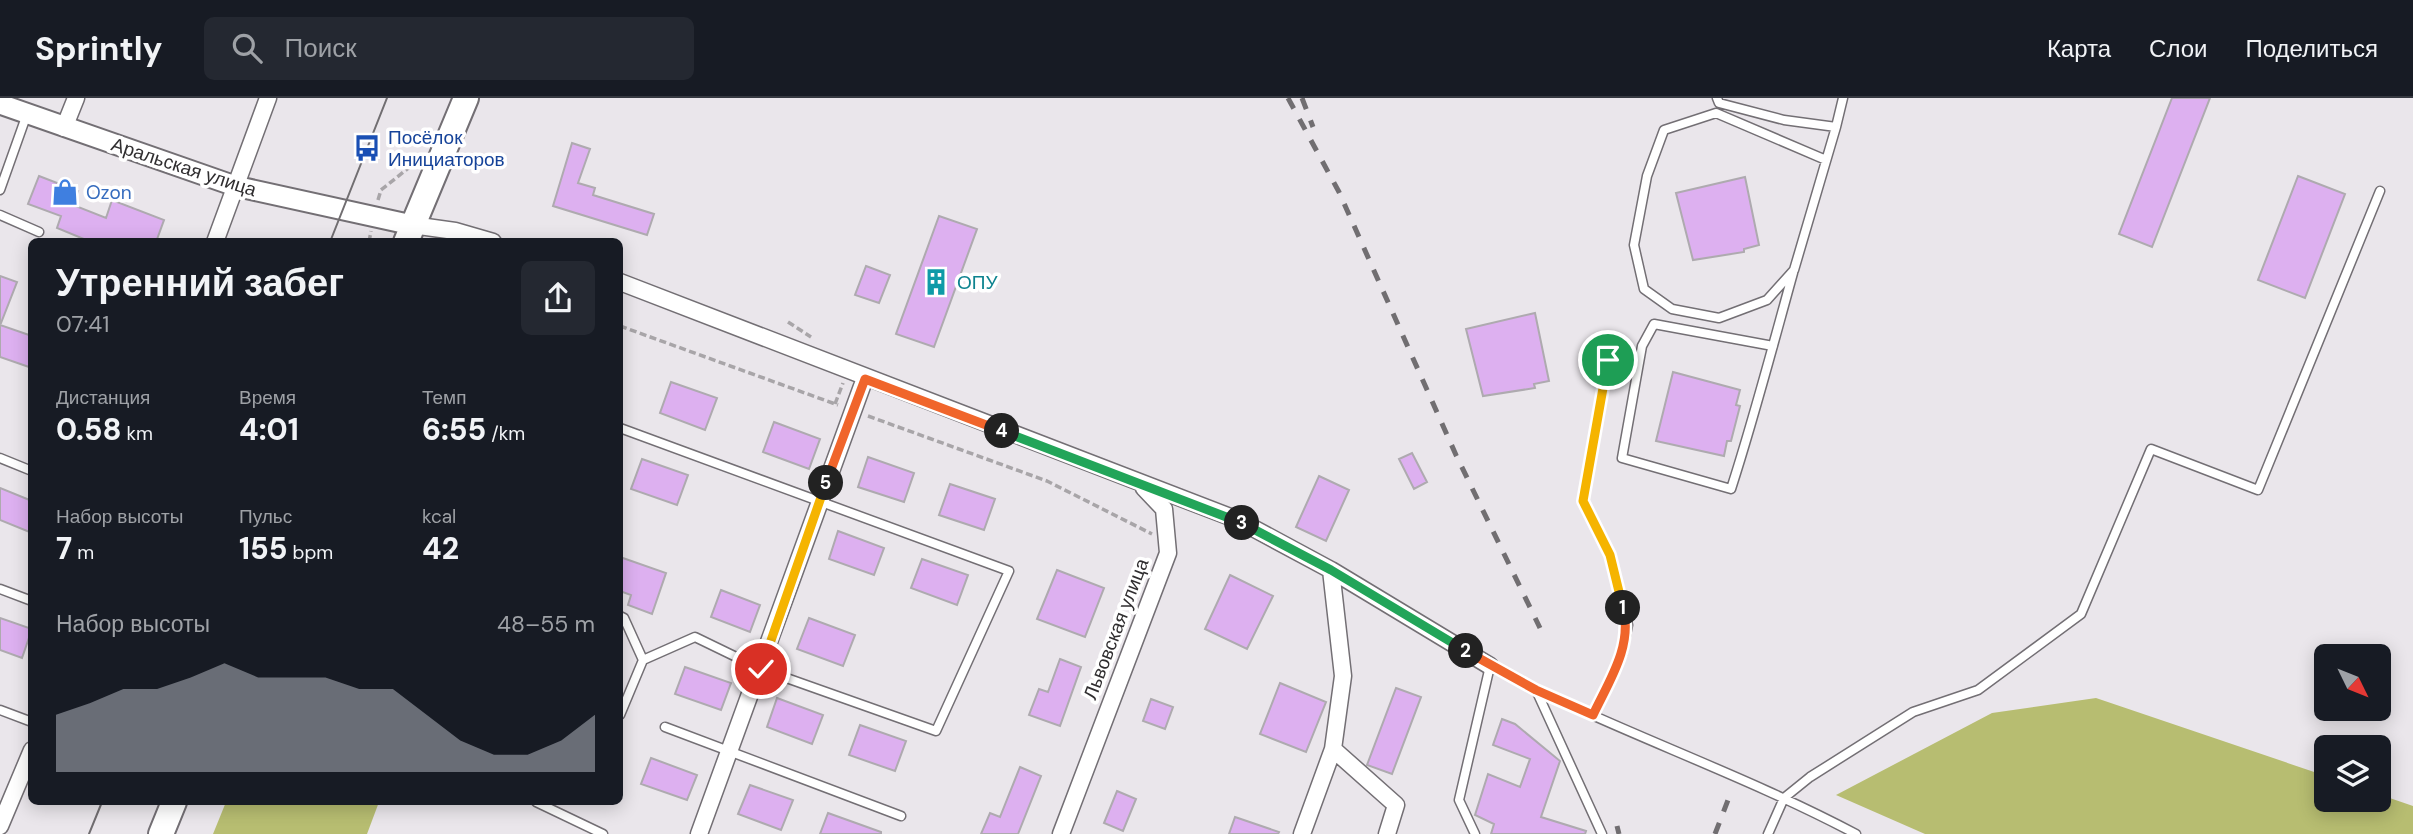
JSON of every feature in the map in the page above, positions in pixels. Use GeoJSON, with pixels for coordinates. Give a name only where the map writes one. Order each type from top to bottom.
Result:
{"type":"FeatureCollection","features":[{"type":"Feature","properties":{"kind":"main road"},"geometry":{"type":"LineString","coordinates":[[409,233],[466,98]]}},
{"type":"Feature","properties":{"kind":"main road"},"geometry":{"type":"LineString","coordinates":[[161,834],[173,805]]}},
{"type":"Feature","properties":{"kind":"street"},"geometry":{"type":"LineString","coordinates":[[64,128],[76,98]]}},
{"type":"Feature","properties":{"kind":"street"},"geometry":{"type":"LineString","coordinates":[[216,238],[268,98]]}},
{"type":"Feature","properties":{"kind":"street","name":"Аральская улица"},"geometry":{"type":"LineString","coordinates":[[0,104],[236,186],[373,216],[409,233]]}},
{"type":"Feature","properties":{"kind":"street"},"geometry":{"type":"LineString","coordinates":[[409,233],[455,231],[479,238]]}},
{"type":"Feature","properties":{"kind":"street","name":"Львовская улица"},"geometry":{"type":"LineString","coordinates":[[623,283],[1140,484],[1164,509],[1168,553],[1061,834]]}},
{"type":"Feature","properties":{"kind":"street"},"geometry":{"type":"LineString","coordinates":[[699,834],[865,379]]}},
{"type":"Feature","properties":{"kind":"street"},"geometry":{"type":"LineString","coordinates":[[1140,484],[1238,520],[1331,570],[1490,666]]}},
{"type":"Feature","properties":{"kind":"street"},"geometry":{"type":"LineString","coordinates":[[1302,834],[1334,749],[1343,676],[1331,570]]}},
{"type":"Feature","properties":{"kind":"street"},"geometry":{"type":"LineString","coordinates":[[1334,749],[1396,805],[1387,834]]}},
{"type":"Feature","properties":{"kind":"street"},"geometry":{"type":"LineString","coordinates":[[0,826],[28,760]]}},
{"type":"Feature","properties":{"kind":"lane"},"geometry":{"type":"LineString","coordinates":[[1717,98],[1718,103],[1784,120],[1836,127]]}},
{"type":"Feature","properties":{"kind":"lane"},"geometry":{"type":"LineString","coordinates":[[1773,346],[1654,324],[1642,346],[1622,458],[1731,489],[1773,346],[1794,270],[1836,127],[1843,98]]}},
{"type":"Feature","properties":{"kind":"lane"},"geometry":{"type":"LineString","coordinates":[[1794,270],[1767,300],[1719,318],[1672,309],[1644,289],[1634,245],[1647,176],[1664,131],[1716,113],[1826,160]]}},
{"type":"Feature","properties":{"kind":"lane"},"geometry":{"type":"LineString","coordinates":[[0,190],[27,114]]}},
{"type":"Feature","properties":{"kind":"lane"},"geometry":{"type":"LineString","coordinates":[[1768,834],[1784,798],[1810,777],[1913,712],[1978,691],[2081,614],[2151,449],[2258,490],[2380,191]]}},
{"type":"Feature","properties":{"kind":"lane"},"geometry":{"type":"LineString","coordinates":[[0,215],[39,232]]}},
{"type":"Feature","properties":{"kind":"lane"},"geometry":{"type":"LineString","coordinates":[[1593,715],[1622,654],[1628,625],[1610,555],[1583,501],[1608,360]]}},
{"type":"Feature","properties":{"kind":"lane"},"geometry":{"type":"LineString","coordinates":[[623,429],[1009,571],[936,731],[761,669],[695,637],[643,660],[623,708]]}},
{"type":"Feature","properties":{"kind":"lane"},"geometry":{"type":"LineString","coordinates":[[0,458],[28,469]]}},
{"type":"Feature","properties":{"kind":"lane"},"geometry":{"type":"LineString","coordinates":[[0,589],[28,600]]}},
{"type":"Feature","properties":{"kind":"lane"},"geometry":{"type":"LineString","coordinates":[[623,618],[643,660]]}},
{"type":"Feature","properties":{"kind":"lane"},"geometry":{"type":"LineString","coordinates":[[1475,834],[1459,800],[1490,666],[1536,690],[1784,798],[1841,830],[1856,834]]}},
{"type":"Feature","properties":{"kind":"lane"},"geometry":{"type":"LineString","coordinates":[[1536,690],[1602,834]]}},
{"type":"Feature","properties":{"kind":"lane"},"geometry":{"type":"LineString","coordinates":[[0,710],[28,720]]}},
{"type":"Feature","properties":{"kind":"lane"},"geometry":{"type":"LineString","coordinates":[[665,727],[901,816]]}},
{"type":"Feature","properties":{"kind":"lane"},"geometry":{"type":"LineString","coordinates":[[542,805],[603,834]]}},
{"type":"Feature","properties":{"kind":"path"},"geometry":{"type":"LineString","coordinates":[[370,238],[381,190],[417,161]]}},
{"type":"Feature","properties":{"kind":"path"},"geometry":{"type":"LineString","coordinates":[[623,327],[1047,481],[1157,537]]}},
{"type":"Feature","properties":{"kind":"green space"},"geometry":{"type":"Polygon","coordinates":[[[2096,698],[2314,772],[2314,812],[2391,812],[2391,798],[2413,806],[2413,834],[1925,834],[1836,795],[1992,713],[2096,698]]]}},
{"type":"Feature","properties":{"kind":"green space"},"geometry":{"type":"Polygon","coordinates":[[[225,805],[378,805],[367,834],[213,834],[225,805]]]}},
{"type":"Feature","properties":{"kind":"building"},"geometry":{"type":"Polygon","coordinates":[[[2172,98],[2210,98],[2152,247],[2119,234],[2172,98]]]}},
{"type":"Feature","properties":{"kind":"building"},"geometry":{"type":"Polygon","coordinates":[[[572,143],[590,149],[578,183],[595,188],[593,195],[654,214],[647,235],[553,206],[572,143]]]}},
{"type":"Feature","properties":{"kind":"building"},"geometry":{"type":"Polygon","coordinates":[[[39,176],[78,191],[73,205],[106,218],[112,200],[164,220],[157,238],[81,238],[57,228],[61,216],[28,204],[39,176]]]}},
{"type":"Feature","properties":{"kind":"building"},"geometry":{"type":"Polygon","coordinates":[[[2298,176],[2345,194],[2305,298],[2258,280],[2298,176]]]}},
{"type":"Feature","properties":{"kind":"building"},"geometry":{"type":"Polygon","coordinates":[[[1745,177],[1759,245],[1744,249],[1744,252],[1693,260],[1676,193],[1745,177]]]}},
{"type":"Feature","properties":{"kind":"building","name":"ОПУ"},"geometry":{"type":"Polygon","coordinates":[[[939,216],[977,229],[934,347],[896,334],[939,216]]]}},
{"type":"Feature","properties":{"kind":"building"},"geometry":{"type":"Polygon","coordinates":[[[866,266],[890,275],[879,303],[855,295],[866,266]]]}},
{"type":"Feature","properties":{"kind":"building"},"geometry":{"type":"Polygon","coordinates":[[[0,276],[17,282],[1,323],[0,323],[0,276]]]}},
{"type":"Feature","properties":{"kind":"building"},"geometry":{"type":"Polygon","coordinates":[[[1535,313],[1549,381],[1534,384],[1535,388],[1483,396],[1466,329],[1535,313]]]}},
{"type":"Feature","properties":{"kind":"building"},"geometry":{"type":"Polygon","coordinates":[[[0,325],[28,335],[28,367],[0,357],[0,325]]]}},
{"type":"Feature","properties":{"kind":"building"},"geometry":{"type":"Polygon","coordinates":[[[1673,372],[1740,390],[1736,405],[1740,406],[1724,456],[1656,441],[1673,372]]]}},
{"type":"Feature","properties":{"kind":"building"},"geometry":{"type":"Polygon","coordinates":[[[671,382],[717,398],[705,430],[660,413],[671,382]]]}},
{"type":"Feature","properties":{"kind":"building"},"geometry":{"type":"Polygon","coordinates":[[[774,422],[820,439],[809,469],[763,452],[774,422]]]}},
{"type":"Feature","properties":{"kind":"building"},"geometry":{"type":"Polygon","coordinates":[[[1412,453],[1427,482],[1414,489],[1399,459],[1412,453]]]}},
{"type":"Feature","properties":{"kind":"building"},"geometry":{"type":"Polygon","coordinates":[[[868,457],[914,473],[904,502],[858,487],[868,457]]]}},
{"type":"Feature","properties":{"kind":"building"},"geometry":{"type":"Polygon","coordinates":[[[642,459],[688,475],[677,505],[631,489],[642,459]]]}},
{"type":"Feature","properties":{"kind":"building"},"geometry":{"type":"Polygon","coordinates":[[[1319,476],[1349,490],[1326,541],[1296,527],[1319,476]]]}},
{"type":"Feature","properties":{"kind":"building"},"geometry":{"type":"Polygon","coordinates":[[[950,484],[995,499],[984,530],[939,515],[950,484]]]}},
{"type":"Feature","properties":{"kind":"building"},"geometry":{"type":"Polygon","coordinates":[[[0,488],[28,499],[28,531],[0,520],[0,488]]]}},
{"type":"Feature","properties":{"kind":"building"},"geometry":{"type":"Polygon","coordinates":[[[838,531],[884,548],[874,575],[829,559],[838,531]]]}},
{"type":"Feature","properties":{"kind":"building"},"geometry":{"type":"Polygon","coordinates":[[[623,558],[666,573],[652,614],[628,605],[631,595],[623,592],[623,558]]]}},
{"type":"Feature","properties":{"kind":"building"},"geometry":{"type":"Polygon","coordinates":[[[922,559],[968,575],[957,605],[911,588],[922,559]]]}},
{"type":"Feature","properties":{"kind":"building"},"geometry":{"type":"Polygon","coordinates":[[[1057,570],[1104,588],[1085,637],[1037,619],[1057,570]]]}},
{"type":"Feature","properties":{"kind":"building"},"geometry":{"type":"Polygon","coordinates":[[[1230,575],[1273,596],[1247,649],[1205,629],[1230,575]]]}},
{"type":"Feature","properties":{"kind":"building"},"geometry":{"type":"Polygon","coordinates":[[[721,590],[760,605],[750,632],[711,617],[721,590]]]}},
{"type":"Feature","properties":{"kind":"building"},"geometry":{"type":"Polygon","coordinates":[[[0,618],[28,628],[28,641],[22,658],[0,650],[0,618]]]}},
{"type":"Feature","properties":{"kind":"building"},"geometry":{"type":"Polygon","coordinates":[[[809,618],[855,635],[843,666],[797,649],[809,618]]]}},
{"type":"Feature","properties":{"kind":"building"},"geometry":{"type":"Polygon","coordinates":[[[1060,659],[1081,667],[1060,726],[1029,715],[1039,689],[1048,692],[1060,659]]]}},
{"type":"Feature","properties":{"kind":"building"},"geometry":{"type":"Polygon","coordinates":[[[685,667],[731,683],[721,710],[675,694],[685,667]]]}},
{"type":"Feature","properties":{"kind":"building"},"geometry":{"type":"Polygon","coordinates":[[[1280,683],[1326,702],[1306,752],[1260,734],[1280,683]]]}},
{"type":"Feature","properties":{"kind":"building"},"geometry":{"type":"Polygon","coordinates":[[[1396,688],[1421,697],[1392,774],[1367,765],[1396,688]]]}},
{"type":"Feature","properties":{"kind":"building"},"geometry":{"type":"Polygon","coordinates":[[[777,698],[823,715],[812,744],[767,727],[777,698]]]}},
{"type":"Feature","properties":{"kind":"building"},"geometry":{"type":"Polygon","coordinates":[[[1151,699],[1173,707],[1165,729],[1143,721],[1151,699]]]}},
{"type":"Feature","properties":{"kind":"building"},"geometry":{"type":"Polygon","coordinates":[[[1502,719],[1515,724],[1560,761],[1541,817],[1586,831],[1585,834],[1491,834],[1494,824],[1475,815],[1488,774],[1520,787],[1530,759],[1493,745],[1502,719]]]}},
{"type":"Feature","properties":{"kind":"building"},"geometry":{"type":"Polygon","coordinates":[[[860,725],[906,741],[895,771],[849,755],[860,725]]]}},
{"type":"Feature","properties":{"kind":"building"},"geometry":{"type":"Polygon","coordinates":[[[651,758],[697,775],[687,800],[641,784],[651,758]]]}},
{"type":"Feature","properties":{"kind":"building"},"geometry":{"type":"Polygon","coordinates":[[[1020,767],[1041,776],[1018,834],[981,834],[990,813],[1000,817],[1020,767]]]}},
{"type":"Feature","properties":{"kind":"building"},"geometry":{"type":"Polygon","coordinates":[[[750,785],[793,800],[781,830],[738,814],[750,785]]]}},
{"type":"Feature","properties":{"kind":"building"},"geometry":{"type":"Polygon","coordinates":[[[1117,791],[1136,799],[1123,831],[1104,823],[1117,791]]]}},
{"type":"Feature","properties":{"kind":"building"},"geometry":{"type":"Polygon","coordinates":[[[828,813],[881,832],[881,834],[820,834],[828,813]]]}},
{"type":"Feature","properties":{"kind":"building"},"geometry":{"type":"Polygon","coordinates":[[[1235,817],[1279,832],[1229,834],[1235,817]]]}},
{"type":"Feature","properties":{"kind":"tram line"},"geometry":{"type":"LineString","coordinates":[[332,238],[387,98]]}},
{"type":"Feature","properties":{"kind":"tram line"},"geometry":{"type":"LineString","coordinates":[[89,834],[101,805]]}},
{"type":"Feature","properties":{"kind":"railway"},"geometry":{"type":"LineString","coordinates":[[1288,98],[1339,192],[1456,455],[1540,628]]}},
{"type":"Feature","properties":{"kind":"railway"},"geometry":{"type":"LineString","coordinates":[[1302,98],[1313,127]]}},
{"type":"Feature","properties":{"kind":"railway"},"geometry":{"type":"LineString","coordinates":[[1715,834],[1728,800]]}},
{"type":"Feature","properties":{"kind":"railway"},"geometry":{"type":"LineString","coordinates":[[1617,826],[1619,834]]}},
{"type":"Feature","properties":{"kind":"place","name":"Посёлок Инициаторов"},"geometry":{"type":"Point","coordinates":[367,148]}},
{"type":"Feature","properties":{"kind":"place","name":"Ozon"},"geometry":{"type":"Point","coordinates":[65,192]}},
{"type":"Feature","properties":{"kind":"place","name":"ОПУ"},"geometry":{"type":"Point","coordinates":[936,282]}},
{"type":"Feature","properties":{"kind":"route"},"geometry":{"type":"LineString","coordinates":[[761,669],[865,379],[1238,520],[1331,570],[1490,666],[1593,715],[1622,654],[1628,625],[1610,555],[1583,501],[1608,360]]}}]}
